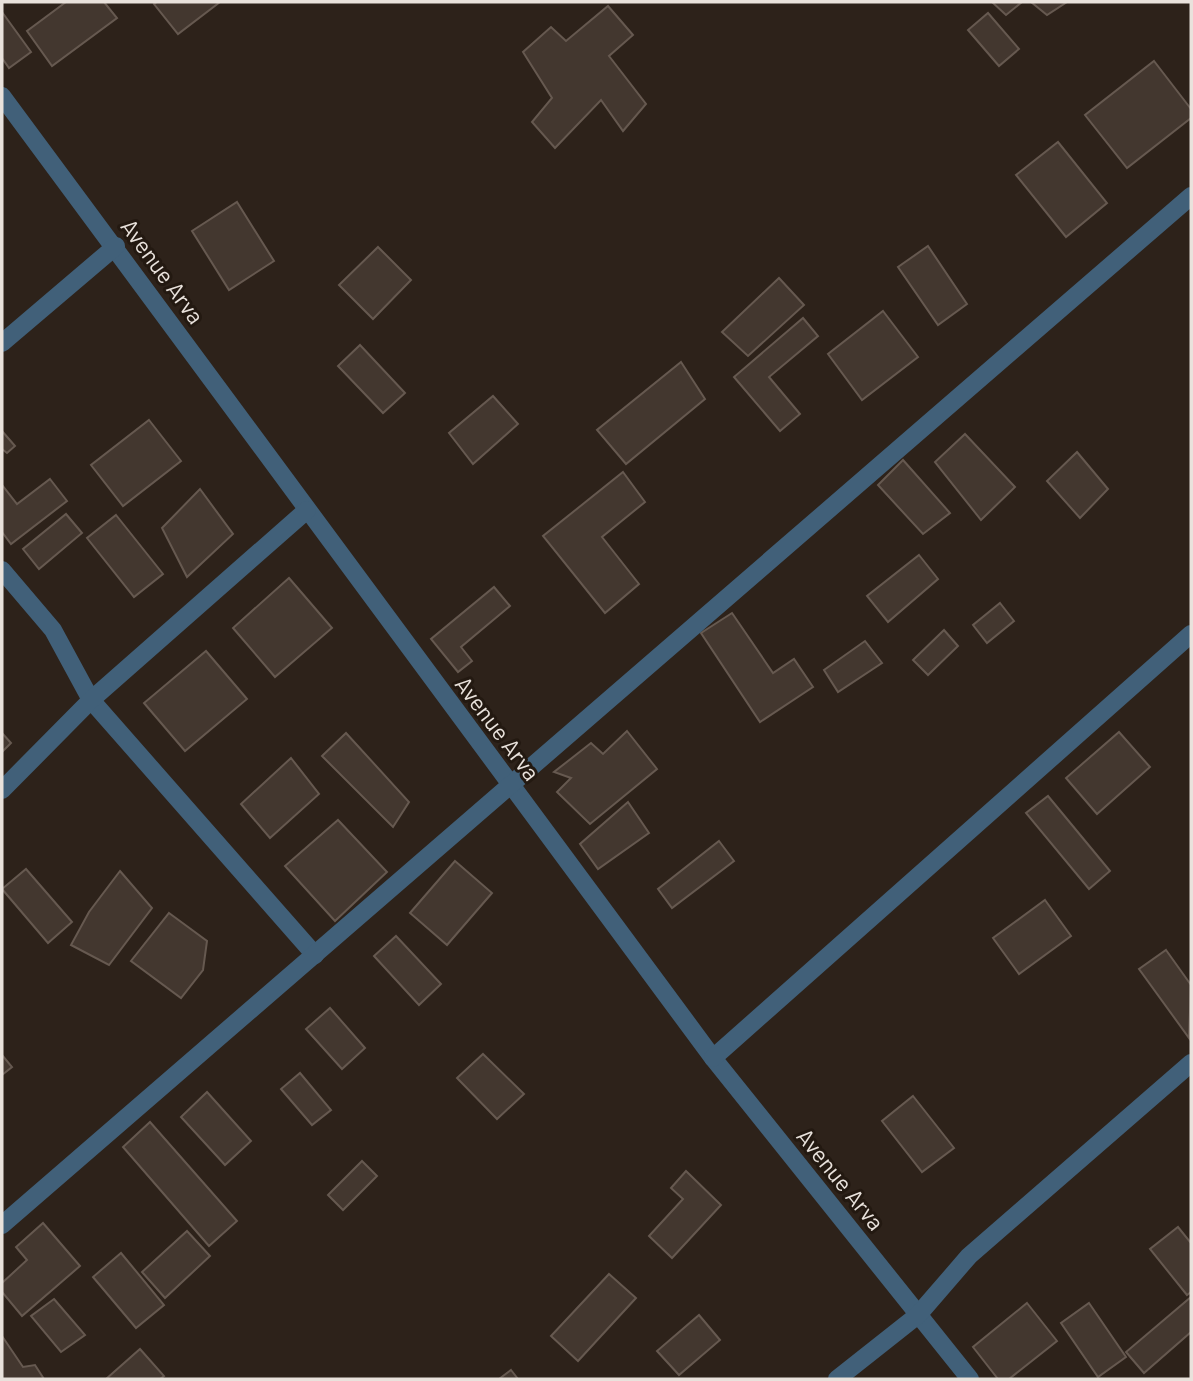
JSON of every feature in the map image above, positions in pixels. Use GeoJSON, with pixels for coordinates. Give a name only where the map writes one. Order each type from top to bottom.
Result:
{"type":"FeatureCollection","features":[{"type":"Feature","properties":{"kind":"street","name":"Avenue Arva"},"geometry":{"type":"LineString","coordinates":[[2,96],[116,246],[307,510],[713,1058],[970,1379]]}},
{"type":"Feature","properties":{"kind":"street"},"geometry":{"type":"LineString","coordinates":[[2,1225],[1191,196]]}},
{"type":"Feature","properties":{"kind":"street"},"geometry":{"type":"LineString","coordinates":[[2,344],[116,246]]}},
{"type":"Feature","properties":{"kind":"street"},"geometry":{"type":"LineString","coordinates":[[2,790],[91,700],[307,510]]}},
{"type":"Feature","properties":{"kind":"street"},"geometry":{"type":"LineString","coordinates":[[2,570],[53,630],[91,700],[315,955]]}},
{"type":"Feature","properties":{"kind":"street"},"geometry":{"type":"LineString","coordinates":[[713,1058],[1191,635]]}},
{"type":"Feature","properties":{"kind":"street"},"geometry":{"type":"LineString","coordinates":[[836,1379],[918,1315],[968,1256],[1191,1063]]}},
{"type":"Feature","properties":{"kind":"building"},"geometry":{"type":"Polygon","coordinates":[[[66,2],[104,2],[117,18],[52,66],[27,31],[66,2]]]}},
{"type":"Feature","properties":{"kind":"building"},"geometry":{"type":"Polygon","coordinates":[[[220,2],[178,34],[154,4],[220,2]]]}},
{"type":"Feature","properties":{"kind":"building"},"geometry":{"type":"Polygon","coordinates":[[[992,2],[1022,2],[1006,15],[992,2]]]}},
{"type":"Feature","properties":{"kind":"building"},"geometry":{"type":"Polygon","coordinates":[[[1031,2],[1067,2],[1047,15],[1031,2]]]}},
{"type":"Feature","properties":{"kind":"building"},"geometry":{"type":"Polygon","coordinates":[[[608,6],[633,35],[609,56],[646,104],[623,131],[601,100],[555,148],[532,122],[552,98],[523,52],[551,27],[566,41],[608,6]]]}},
{"type":"Feature","properties":{"kind":"building"},"geometry":{"type":"Polygon","coordinates":[[[2,12],[31,52],[9,68],[2,58],[2,12]]]}},
{"type":"Feature","properties":{"kind":"building"},"geometry":{"type":"Polygon","coordinates":[[[988,13],[1019,49],[999,66],[968,30],[988,13]]]}},
{"type":"Feature","properties":{"kind":"building"},"geometry":{"type":"Polygon","coordinates":[[[1154,61],[1191,109],[1191,118],[1127,168],[1085,115],[1154,61]]]}},
{"type":"Feature","properties":{"kind":"building"},"geometry":{"type":"Polygon","coordinates":[[[1058,142],[1107,203],[1066,237],[1016,175],[1058,142]]]}},
{"type":"Feature","properties":{"kind":"building"},"geometry":{"type":"Polygon","coordinates":[[[237,202],[274,261],[229,290],[192,231],[237,202]]]}},
{"type":"Feature","properties":{"kind":"building"},"geometry":{"type":"Polygon","coordinates":[[[928,246],[967,304],[938,325],[898,267],[928,246]]]}},
{"type":"Feature","properties":{"kind":"building"},"geometry":{"type":"Polygon","coordinates":[[[378,247],[411,280],[373,319],[339,285],[378,247]]]}},
{"type":"Feature","properties":{"kind":"building"},"geometry":{"type":"Polygon","coordinates":[[[779,278],[804,305],[748,356],[722,332],[779,278]]]}},
{"type":"Feature","properties":{"kind":"building"},"geometry":{"type":"Polygon","coordinates":[[[883,311],[918,357],[862,400],[828,354],[883,311]]]}},
{"type":"Feature","properties":{"kind":"building"},"geometry":{"type":"Polygon","coordinates":[[[803,318],[818,336],[769,377],[800,414],[780,431],[734,377],[803,318]]]}},
{"type":"Feature","properties":{"kind":"building"},"geometry":{"type":"Polygon","coordinates":[[[360,345],[405,393],[383,413],[338,366],[360,345]]]}},
{"type":"Feature","properties":{"kind":"building"},"geometry":{"type":"Polygon","coordinates":[[[681,362],[705,399],[626,464],[597,430],[681,362]]]}},
{"type":"Feature","properties":{"kind":"building"},"geometry":{"type":"Polygon","coordinates":[[[493,396],[518,424],[473,464],[449,433],[493,396]]]}},
{"type":"Feature","properties":{"kind":"building"},"geometry":{"type":"Polygon","coordinates":[[[149,420],[181,461],[123,506],[91,465],[149,420]]]}},
{"type":"Feature","properties":{"kind":"building"},"geometry":{"type":"Polygon","coordinates":[[[2,431],[15,446],[7,453],[2,449],[2,431]]]}},
{"type":"Feature","properties":{"kind":"building"},"geometry":{"type":"Polygon","coordinates":[[[965,434],[1015,487],[981,520],[935,462],[965,434]]]}},
{"type":"Feature","properties":{"kind":"building"},"geometry":{"type":"Polygon","coordinates":[[[1077,452],[1108,489],[1080,518],[1047,481],[1077,452]]]}},
{"type":"Feature","properties":{"kind":"building"},"geometry":{"type":"Polygon","coordinates":[[[903,460],[950,513],[923,534],[878,485],[903,460]]]}},
{"type":"Feature","properties":{"kind":"building"},"geometry":{"type":"Polygon","coordinates":[[[623,472],[645,502],[602,537],[639,584],[605,613],[543,536],[623,472]]]}},
{"type":"Feature","properties":{"kind":"building"},"geometry":{"type":"Polygon","coordinates":[[[50,479],[67,501],[11,544],[2,532],[2,485],[17,504],[50,479]]]}},
{"type":"Feature","properties":{"kind":"building"},"geometry":{"type":"Polygon","coordinates":[[[200,489],[233,534],[187,577],[162,528],[200,489]]]}},
{"type":"Feature","properties":{"kind":"building"},"geometry":{"type":"Polygon","coordinates":[[[66,514],[82,533],[39,569],[23,549],[66,514]]]}},
{"type":"Feature","properties":{"kind":"building"},"geometry":{"type":"Polygon","coordinates":[[[116,515],[163,574],[134,597],[87,538],[116,515]]]}},
{"type":"Feature","properties":{"kind":"building"},"geometry":{"type":"Polygon","coordinates":[[[919,555],[938,579],[888,622],[867,596],[919,555]]]}},
{"type":"Feature","properties":{"kind":"building"},"geometry":{"type":"Polygon","coordinates":[[[289,578],[332,628],[275,677],[233,628],[289,578]]]}},
{"type":"Feature","properties":{"kind":"building"},"geometry":{"type":"Polygon","coordinates":[[[494,587],[510,606],[461,647],[472,661],[458,672],[431,639],[494,587]]]}},
{"type":"Feature","properties":{"kind":"building"},"geometry":{"type":"Polygon","coordinates":[[[1000,603],[1014,621],[987,643],[973,625],[1000,603]]]}},
{"type":"Feature","properties":{"kind":"building"},"geometry":{"type":"Polygon","coordinates":[[[732,613],[773,673],[794,659],[813,687],[760,722],[701,633],[732,613]]]}},
{"type":"Feature","properties":{"kind":"building"},"geometry":{"type":"Polygon","coordinates":[[[944,630],[958,646],[928,675],[913,660],[944,630]]]}},
{"type":"Feature","properties":{"kind":"building"},"geometry":{"type":"Polygon","coordinates":[[[865,641],[882,663],[838,692],[824,670],[865,641]]]}},
{"type":"Feature","properties":{"kind":"building"},"geometry":{"type":"Polygon","coordinates":[[[206,651],[247,699],[185,751],[144,703],[206,651]]]}},
{"type":"Feature","properties":{"kind":"building"},"geometry":{"type":"Polygon","coordinates":[[[627,731],[657,769],[590,824],[557,792],[571,778],[554,772],[591,743],[603,754],[627,731]]]}},
{"type":"Feature","properties":{"kind":"building"},"geometry":{"type":"Polygon","coordinates":[[[1119,732],[1150,767],[1097,814],[1066,778],[1119,732]]]}},
{"type":"Feature","properties":{"kind":"building"},"geometry":{"type":"Polygon","coordinates":[[[2,733],[11,743],[2,752],[2,733]]]}},
{"type":"Feature","properties":{"kind":"building"},"geometry":{"type":"Polygon","coordinates":[[[346,733],[409,802],[393,827],[322,756],[346,733]]]}},
{"type":"Feature","properties":{"kind":"building"},"geometry":{"type":"Polygon","coordinates":[[[291,758],[319,794],[270,838],[241,804],[291,758]]]}},
{"type":"Feature","properties":{"kind":"building"},"geometry":{"type":"Polygon","coordinates":[[[1048,796],[1110,871],[1089,889],[1026,813],[1048,796]]]}},
{"type":"Feature","properties":{"kind":"building"},"geometry":{"type":"Polygon","coordinates":[[[628,802],[649,833],[598,869],[580,844],[628,802]]]}},
{"type":"Feature","properties":{"kind":"building"},"geometry":{"type":"Polygon","coordinates":[[[338,820],[387,872],[335,921],[285,866],[338,820]]]}},
{"type":"Feature","properties":{"kind":"building"},"geometry":{"type":"Polygon","coordinates":[[[719,841],[734,861],[672,908],[658,889],[719,841]]]}},
{"type":"Feature","properties":{"kind":"building"},"geometry":{"type":"Polygon","coordinates":[[[455,861],[492,893],[447,945],[410,913],[455,861]]]}},
{"type":"Feature","properties":{"kind":"building"},"geometry":{"type":"Polygon","coordinates":[[[26,869],[72,922],[48,943],[2,889],[26,869]]]}},
{"type":"Feature","properties":{"kind":"building"},"geometry":{"type":"Polygon","coordinates":[[[120,871],[152,908],[109,965],[71,945],[89,912],[120,871]]]}},
{"type":"Feature","properties":{"kind":"building"},"geometry":{"type":"Polygon","coordinates":[[[1045,900],[1071,936],[1019,974],[993,938],[1045,900]]]}},
{"type":"Feature","properties":{"kind":"building"},"geometry":{"type":"Polygon","coordinates":[[[169,913],[207,941],[203,970],[181,998],[131,961],[169,913]]]}},
{"type":"Feature","properties":{"kind":"building"},"geometry":{"type":"Polygon","coordinates":[[[396,936],[441,984],[419,1005],[374,956],[396,936]]]}},
{"type":"Feature","properties":{"kind":"building"},"geometry":{"type":"Polygon","coordinates":[[[1166,950],[1191,985],[1189,1038],[1139,969],[1166,950]]]}},
{"type":"Feature","properties":{"kind":"building"},"geometry":{"type":"Polygon","coordinates":[[[330,1008],[365,1048],[342,1069],[306,1029],[330,1008]]]}},
{"type":"Feature","properties":{"kind":"building"},"geometry":{"type":"Polygon","coordinates":[[[483,1054],[524,1094],[497,1119],[457,1078],[483,1054]]]}},
{"type":"Feature","properties":{"kind":"building"},"geometry":{"type":"Polygon","coordinates":[[[2,1055],[12,1067],[2,1075],[2,1055]]]}},
{"type":"Feature","properties":{"kind":"building"},"geometry":{"type":"Polygon","coordinates":[[[300,1073],[331,1110],[312,1125],[281,1089],[300,1073]]]}},
{"type":"Feature","properties":{"kind":"building"},"geometry":{"type":"Polygon","coordinates":[[[207,1092],[251,1141],[225,1165],[181,1117],[207,1092]]]}},
{"type":"Feature","properties":{"kind":"building"},"geometry":{"type":"Polygon","coordinates":[[[913,1096],[954,1148],[922,1172],[882,1121],[913,1096]]]}},
{"type":"Feature","properties":{"kind":"building"},"geometry":{"type":"Polygon","coordinates":[[[150,1122],[237,1221],[209,1246],[123,1147],[150,1122]]]}},
{"type":"Feature","properties":{"kind":"building"},"geometry":{"type":"Polygon","coordinates":[[[362,1161],[377,1176],[343,1210],[328,1195],[362,1161]]]}},
{"type":"Feature","properties":{"kind":"building"},"geometry":{"type":"Polygon","coordinates":[[[686,1171],[721,1205],[672,1258],[649,1236],[683,1199],[671,1188],[686,1171]]]}},
{"type":"Feature","properties":{"kind":"building"},"geometry":{"type":"Polygon","coordinates":[[[43,1223],[80,1266],[22,1316],[2,1292],[2,1283],[27,1260],[16,1247],[43,1223]]]}},
{"type":"Feature","properties":{"kind":"building"},"geometry":{"type":"Polygon","coordinates":[[[1178,1227],[1191,1243],[1191,1292],[1187,1295],[1150,1249],[1178,1227]]]}},
{"type":"Feature","properties":{"kind":"building"},"geometry":{"type":"Polygon","coordinates":[[[187,1231],[210,1256],[165,1298],[142,1272],[187,1231]]]}},
{"type":"Feature","properties":{"kind":"building"},"geometry":{"type":"Polygon","coordinates":[[[121,1253],[164,1305],[136,1328],[93,1277],[121,1253]]]}},
{"type":"Feature","properties":{"kind":"building"},"geometry":{"type":"Polygon","coordinates":[[[609,1274],[636,1298],[578,1361],[551,1336],[609,1274]]]}},
{"type":"Feature","properties":{"kind":"building"},"geometry":{"type":"Polygon","coordinates":[[[1191,1297],[1191,1332],[1144,1373],[1126,1352],[1191,1297]]]}},
{"type":"Feature","properties":{"kind":"building"},"geometry":{"type":"Polygon","coordinates":[[[54,1299],[85,1335],[61,1352],[31,1316],[54,1299]]]}},
{"type":"Feature","properties":{"kind":"building"},"geometry":{"type":"Polygon","coordinates":[[[1027,1303],[1057,1341],[1009,1379],[998,1379],[973,1347],[1027,1303]]]}},
{"type":"Feature","properties":{"kind":"building"},"geometry":{"type":"Polygon","coordinates":[[[1089,1303],[1126,1357],[1098,1377],[1061,1323],[1089,1303]]]}},
{"type":"Feature","properties":{"kind":"building"},"geometry":{"type":"Polygon","coordinates":[[[699,1315],[720,1340],[679,1375],[657,1351],[699,1315]]]}},
{"type":"Feature","properties":{"kind":"building"},"geometry":{"type":"Polygon","coordinates":[[[2,1336],[23,1367],[35,1365],[44,1379],[2,1379],[2,1336]]]}},
{"type":"Feature","properties":{"kind":"building"},"geometry":{"type":"Polygon","coordinates":[[[140,1349],[164,1376],[160,1379],[106,1379],[140,1349]]]}},
{"type":"Feature","properties":{"kind":"building"},"geometry":{"type":"Polygon","coordinates":[[[511,1370],[518,1379],[499,1379],[511,1370]]]}}]}
